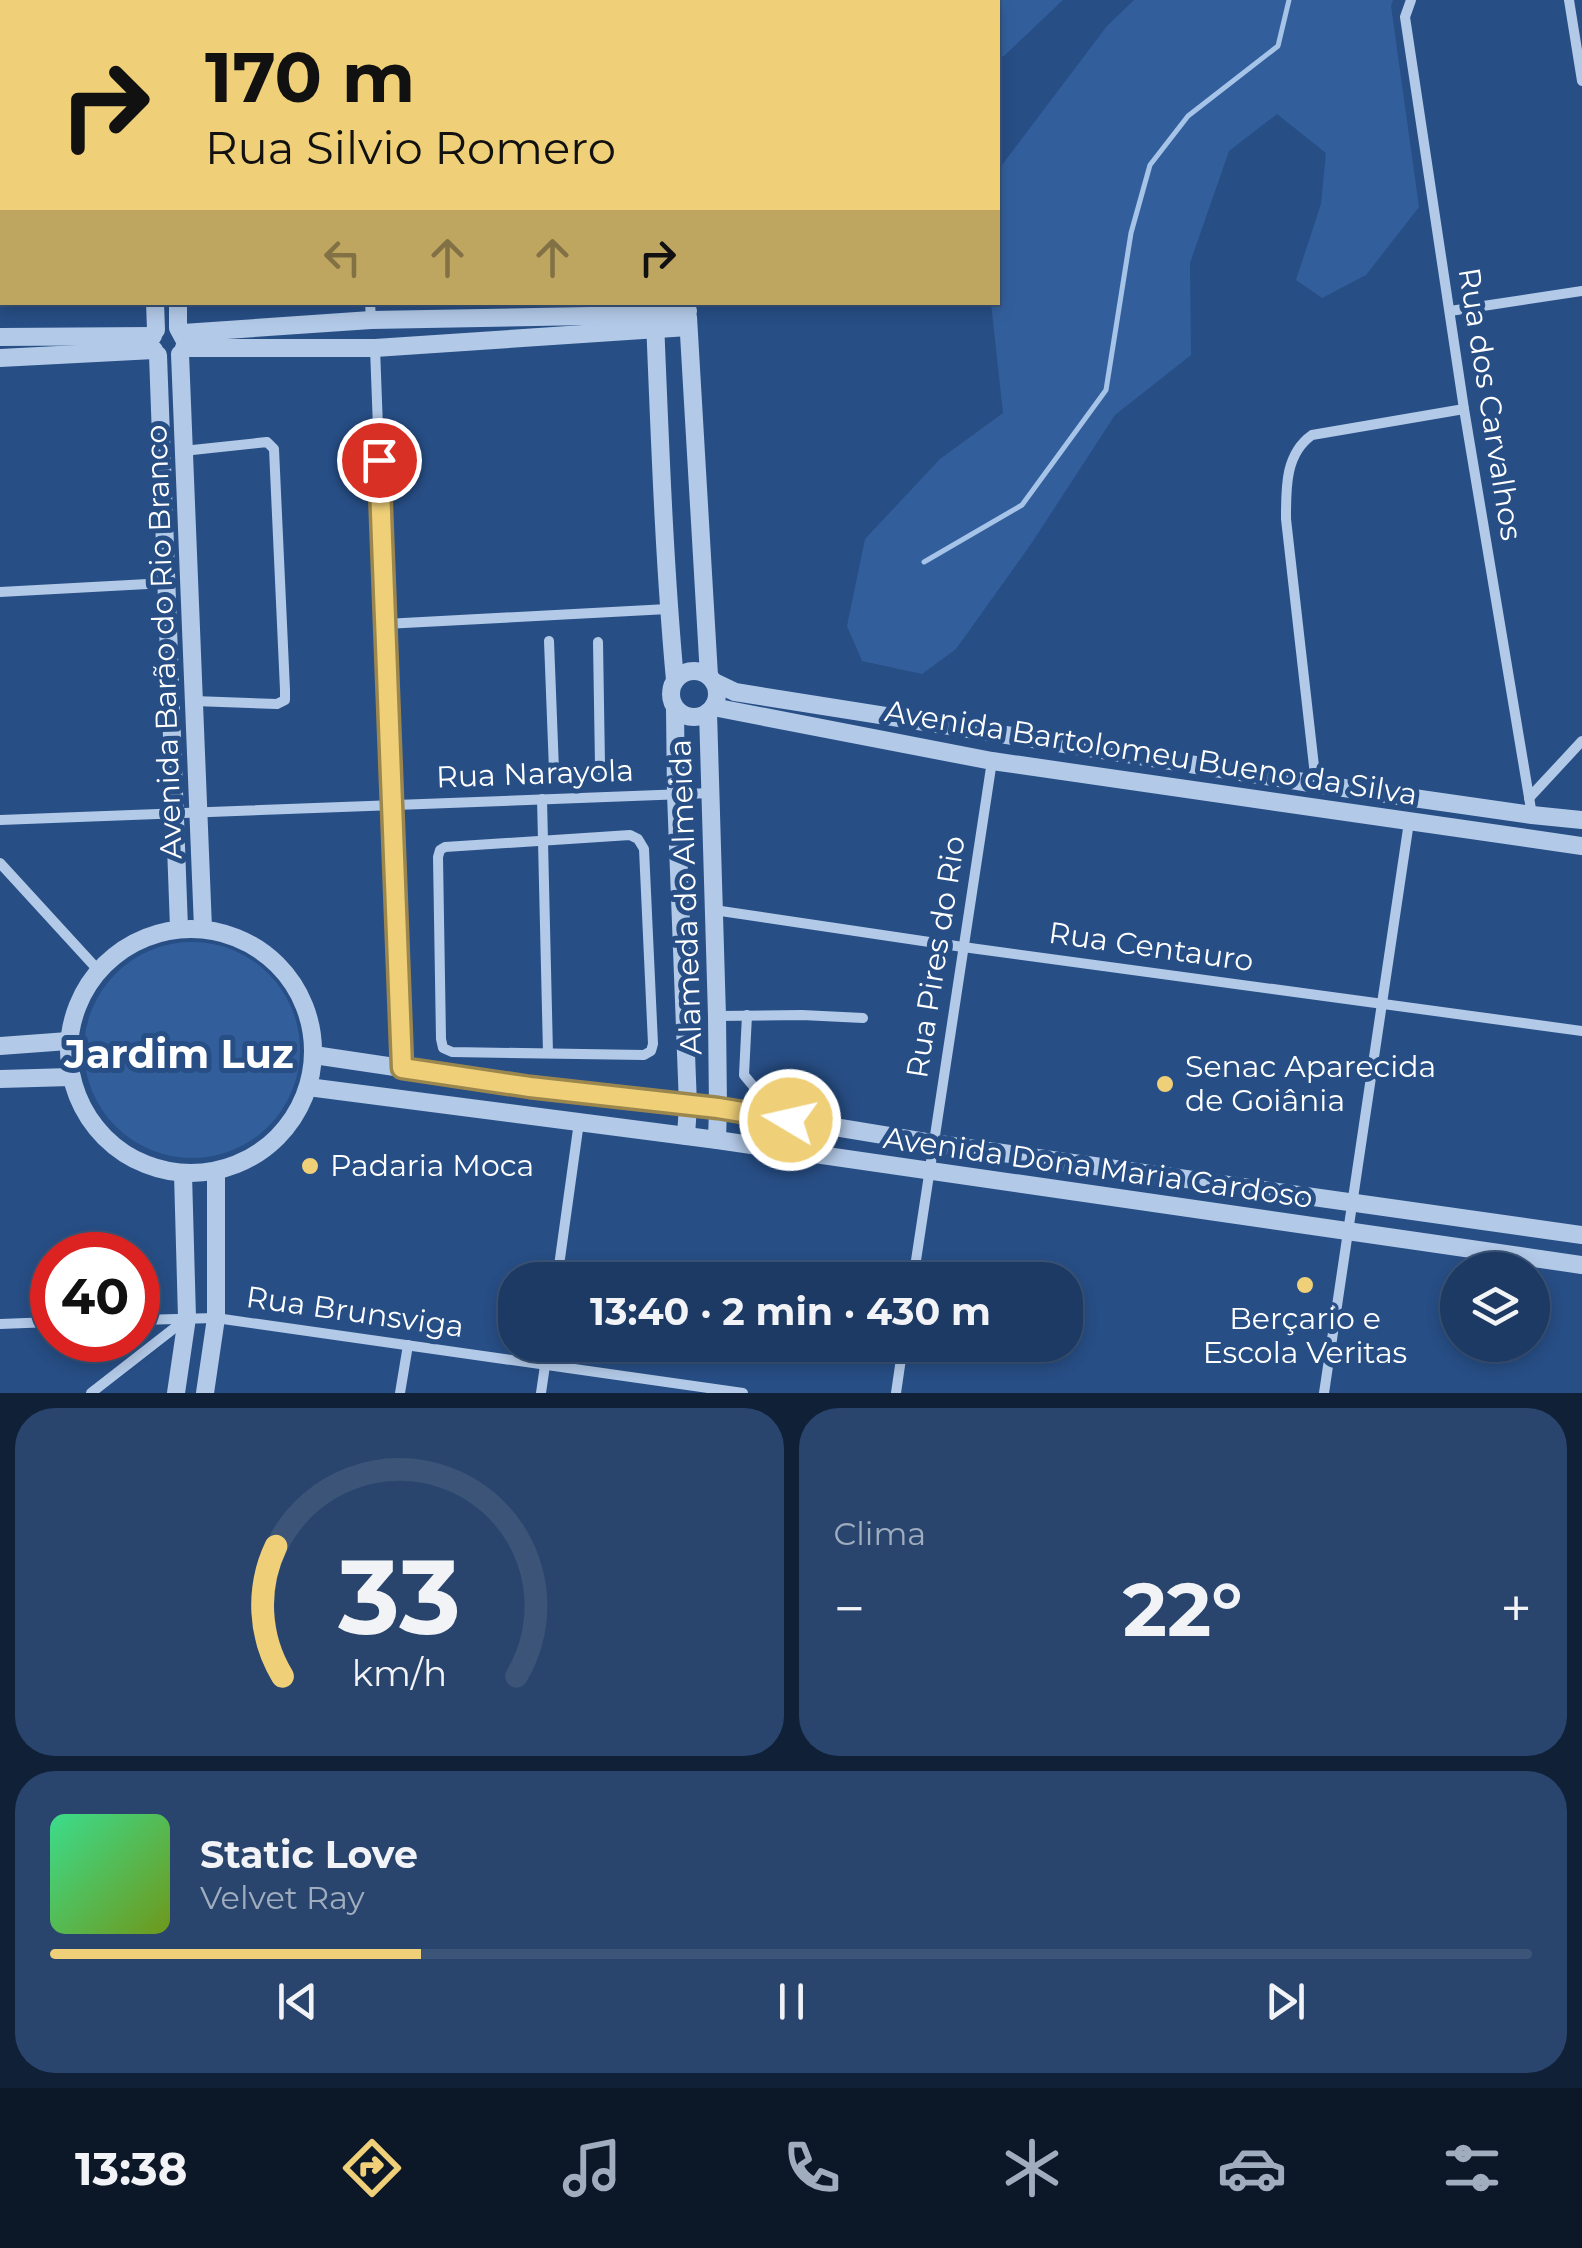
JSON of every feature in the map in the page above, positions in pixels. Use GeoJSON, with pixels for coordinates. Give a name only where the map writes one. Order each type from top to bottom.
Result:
{"type":"FeatureCollection","features":[{"type":"Feature","properties":{"kind":"street","name":"Rua dos Carvalhos"},"geometry":{"type":"LineString","coordinates":[[1411,0],[1405,17],[1530,807]]}},
{"type":"Feature","properties":{"kind":"street"},"geometry":{"type":"LineString","coordinates":[[1569,0],[1582,81]]}},
{"type":"Feature","properties":{"kind":"street"},"geometry":{"type":"LineString","coordinates":[[1450,311],[1582,291]]}},
{"type":"Feature","properties":{"kind":"street","name":"Avenida Barão do Rio Branco"},"geometry":{"type":"LineString","coordinates":[[154,305],[179,928]]}},
{"type":"Feature","properties":{"kind":"street","name":"Avenida Barão do Rio Branco"},"geometry":{"type":"LineString","coordinates":[[178,305],[203,928]]}},
{"type":"Feature","properties":{"kind":"street"},"geometry":{"type":"LineString","coordinates":[[0,337],[155,343],[169,358],[181,341],[370,311],[688,314],[711,679],[717,695],[710,710],[697,717],[685,716],[675,708],[670,694],[675,680],[654,315]]}},
{"type":"Feature","properties":{"kind":"street"},"geometry":{"type":"LineString","coordinates":[[155,343],[167,325],[181,341],[375,348],[654,315]]}},
{"type":"Feature","properties":{"kind":"street"},"geometry":{"type":"LineString","coordinates":[[0,358],[155,343]]}},
{"type":"Feature","properties":{"kind":"street"},"geometry":{"type":"LineString","coordinates":[[375,348],[402,1068]]}},
{"type":"Feature","properties":{"kind":"street"},"geometry":{"type":"LineString","coordinates":[[1316,784],[1286,519],[1286,494],[1294,454],[1312,435],[1464,409]]}},
{"type":"Feature","properties":{"kind":"street"},"geometry":{"type":"LineString","coordinates":[[183,451],[267,442],[274,449],[285,690],[285,700],[277,704],[194,702]]}},
{"type":"Feature","properties":{"kind":"street"},"geometry":{"type":"LineString","coordinates":[[0,592],[166,583]]}},
{"type":"Feature","properties":{"kind":"street"},"geometry":{"type":"LineString","coordinates":[[385,624],[668,609]]}},
{"type":"Feature","properties":{"kind":"street"},"geometry":{"type":"LineString","coordinates":[[550,641],[554,770],[561,776],[595,775],[600,765],[598,642]]}},
{"type":"Feature","properties":{"kind":"street"},"geometry":{"type":"LineString","coordinates":[[675,680],[685,672],[698,671],[711,679]]}},
{"type":"Feature","properties":{"kind":"street","name":"Avenida Bartolomeu Bueno da Silva"},"geometry":{"type":"LineString","coordinates":[[711,679],[735,692],[1316,784],[1530,807],[1582,820]]}},
{"type":"Feature","properties":{"kind":"street","name":"Alameda do Almeida"},"geometry":{"type":"LineString","coordinates":[[675,708],[686,1136]]}},
{"type":"Feature","properties":{"kind":"street","name":"Avenida Bartolomeu Bueno da Silva"},"geometry":{"type":"LineString","coordinates":[[710,710],[992,761],[1582,846]]}},
{"type":"Feature","properties":{"kind":"street","name":"Alameda do Almeida"},"geometry":{"type":"LineString","coordinates":[[710,710],[716,1140]]}},
{"type":"Feature","properties":{"kind":"street"},"geometry":{"type":"LineString","coordinates":[[1530,807],[1582,741]]}},
{"type":"Feature","properties":{"kind":"street","name":"Rua Pires do Rio"},"geometry":{"type":"LineString","coordinates":[[915,1262],[992,761]]}},
{"type":"Feature","properties":{"kind":"street"},"geometry":{"type":"LineString","coordinates":[[576,776],[578,797]]}},
{"type":"Feature","properties":{"kind":"street","name":"Rua Narayola"},"geometry":{"type":"LineString","coordinates":[[0,820],[711,793]]}},
{"type":"Feature","properties":{"kind":"street"},"geometry":{"type":"LineString","coordinates":[[542,798],[548,1053]]}},
{"type":"Feature","properties":{"kind":"street"},"geometry":{"type":"LineString","coordinates":[[1324,1393],[1410,822]]}},
{"type":"Feature","properties":{"kind":"street"},"geometry":{"type":"LineString","coordinates":[[630,834],[642,844],[653,1044],[644,1055],[452,1052],[443,1048],[438,854],[446,847],[544,841],[630,834]]}},
{"type":"Feature","properties":{"kind":"street"},"geometry":{"type":"LineString","coordinates":[[0,864],[98,970]]}},
{"type":"Feature","properties":{"kind":"street","name":"Rua Centauro"},"geometry":{"type":"LineString","coordinates":[[714,910],[1582,1031]]}},
{"type":"Feature","properties":{"kind":"street"},"geometry":{"type":"LineString","coordinates":[[179,928],[203,928],[239,937],[255,946],[270,956],[295,984],[310,1018],[314,1055],[308,1087],[294,1117],[273,1142],[246,1160],[216,1172],[184,1174],[145,1165],[111,1145],[85,1114],[70,1077],[68,1041],[78,1003],[98,970],[122,949],[149,935],[179,928]]}},
{"type":"Feature","properties":{"kind":"street"},"geometry":{"type":"LineString","coordinates":[[717,1016],[863,1018]]}},
{"type":"Feature","properties":{"kind":"street"},"geometry":{"type":"LineString","coordinates":[[748,1016],[744,1076],[759,1093]]}},
{"type":"Feature","properties":{"kind":"street"},"geometry":{"type":"LineString","coordinates":[[0,1046],[68,1041]]}},
{"type":"Feature","properties":{"kind":"street","name":"Avenida Dona Maria Cardoso"},"geometry":{"type":"LineString","coordinates":[[314,1055],[530,1087],[718,1108],[932,1143],[1582,1235]]}},
{"type":"Feature","properties":{"kind":"street"},"geometry":{"type":"LineString","coordinates":[[0,1079],[70,1077]]}},
{"type":"Feature","properties":{"kind":"street","name":"Avenida Dona Maria Cardoso"},"geometry":{"type":"LineString","coordinates":[[308,1087],[716,1140],[1582,1266]]}},
{"type":"Feature","properties":{"kind":"street"},"geometry":{"type":"LineString","coordinates":[[560,1262],[580,1122]]}},
{"type":"Feature","properties":{"kind":"street"},"geometry":{"type":"LineString","coordinates":[[205,1393],[216,1318],[216,1172]]}},
{"type":"Feature","properties":{"kind":"street"},"geometry":{"type":"LineString","coordinates":[[176,1393],[187,1318],[184,1174]]}},
{"type":"Feature","properties":{"kind":"street"},"geometry":{"type":"LineString","coordinates":[[160,1339],[187,1318]]}},
{"type":"Feature","properties":{"kind":"street","name":"Rua Brunsviga"},"geometry":{"type":"LineString","coordinates":[[160,1319],[216,1318],[743,1393]]}},
{"type":"Feature","properties":{"kind":"street"},"geometry":{"type":"LineString","coordinates":[[0,1324],[30,1323]]}},
{"type":"Feature","properties":{"kind":"street"},"geometry":{"type":"LineString","coordinates":[[400,1393],[408,1345]]}},
{"type":"Feature","properties":{"kind":"street"},"geometry":{"type":"LineString","coordinates":[[91,1393],[131,1362]]}},
{"type":"Feature","properties":{"kind":"street"},"geometry":{"type":"LineString","coordinates":[[541,1393],[545,1362]]}},
{"type":"Feature","properties":{"kind":"street"},"geometry":{"type":"LineString","coordinates":[[896,1393],[901,1362]]}},
{"type":"Feature","properties":{"kind":"shaded area"},"geometry":{"type":"Polygon","coordinates":[[[1000,0],[1063,0],[1000,56],[1000,0]]]}},
{"type":"Feature","properties":{"kind":"shaded area"},"geometry":{"type":"Polygon","coordinates":[[[1134,0],[1393,0],[1419,207],[1366,275],[1322,298],[1296,280],[1321,204],[1326,153],[1277,114],[1229,151],[1190,263],[1191,355],[1115,415],[1031,544],[956,649],[922,674],[862,661],[847,626],[865,539],[940,459],[1003,413],[991,305],[1000,305],[1000,168],[1107,26],[1134,0]]]}},
{"type":"Feature","properties":{"kind":"shaded area"},"geometry":{"type":"Polygon","coordinates":[[[192,942],[233,950],[268,974],[292,1009],[300,1050],[292,1091],[268,1126],[233,1150],[192,1158],[151,1150],[116,1126],[92,1091],[84,1050],[92,1009],[116,974],[151,950],[192,942]]]}},
{"type":"Feature","properties":{"kind":"waterway"},"geometry":{"type":"LineString","coordinates":[[924,562],[1022,505],[1106,390],[1131,233],[1150,165],[1188,116],[1278,46],[1289,0]]}},
{"type":"Feature","properties":{"kind":"place","name":"Senac Aparecida de Goiânia"},"geometry":{"type":"Point","coordinates":[1165,1084]}},
{"type":"Feature","properties":{"kind":"place","name":"Padaria Moca"},"geometry":{"type":"Point","coordinates":[310,1166]}},
{"type":"Feature","properties":{"kind":"place","name":"Berçario e Escola Veritas"},"geometry":{"type":"Point","coordinates":[1305,1285]}},
{"type":"Feature","properties":{"kind":"district","name":"Jardim Luz"},"geometry":{"type":"Point","coordinates":[179,1054]}},
{"type":"Feature","properties":{"kind":"route"},"geometry":{"type":"LineString","coordinates":[[379,460],[402,1068],[790,1120]]}}]}
